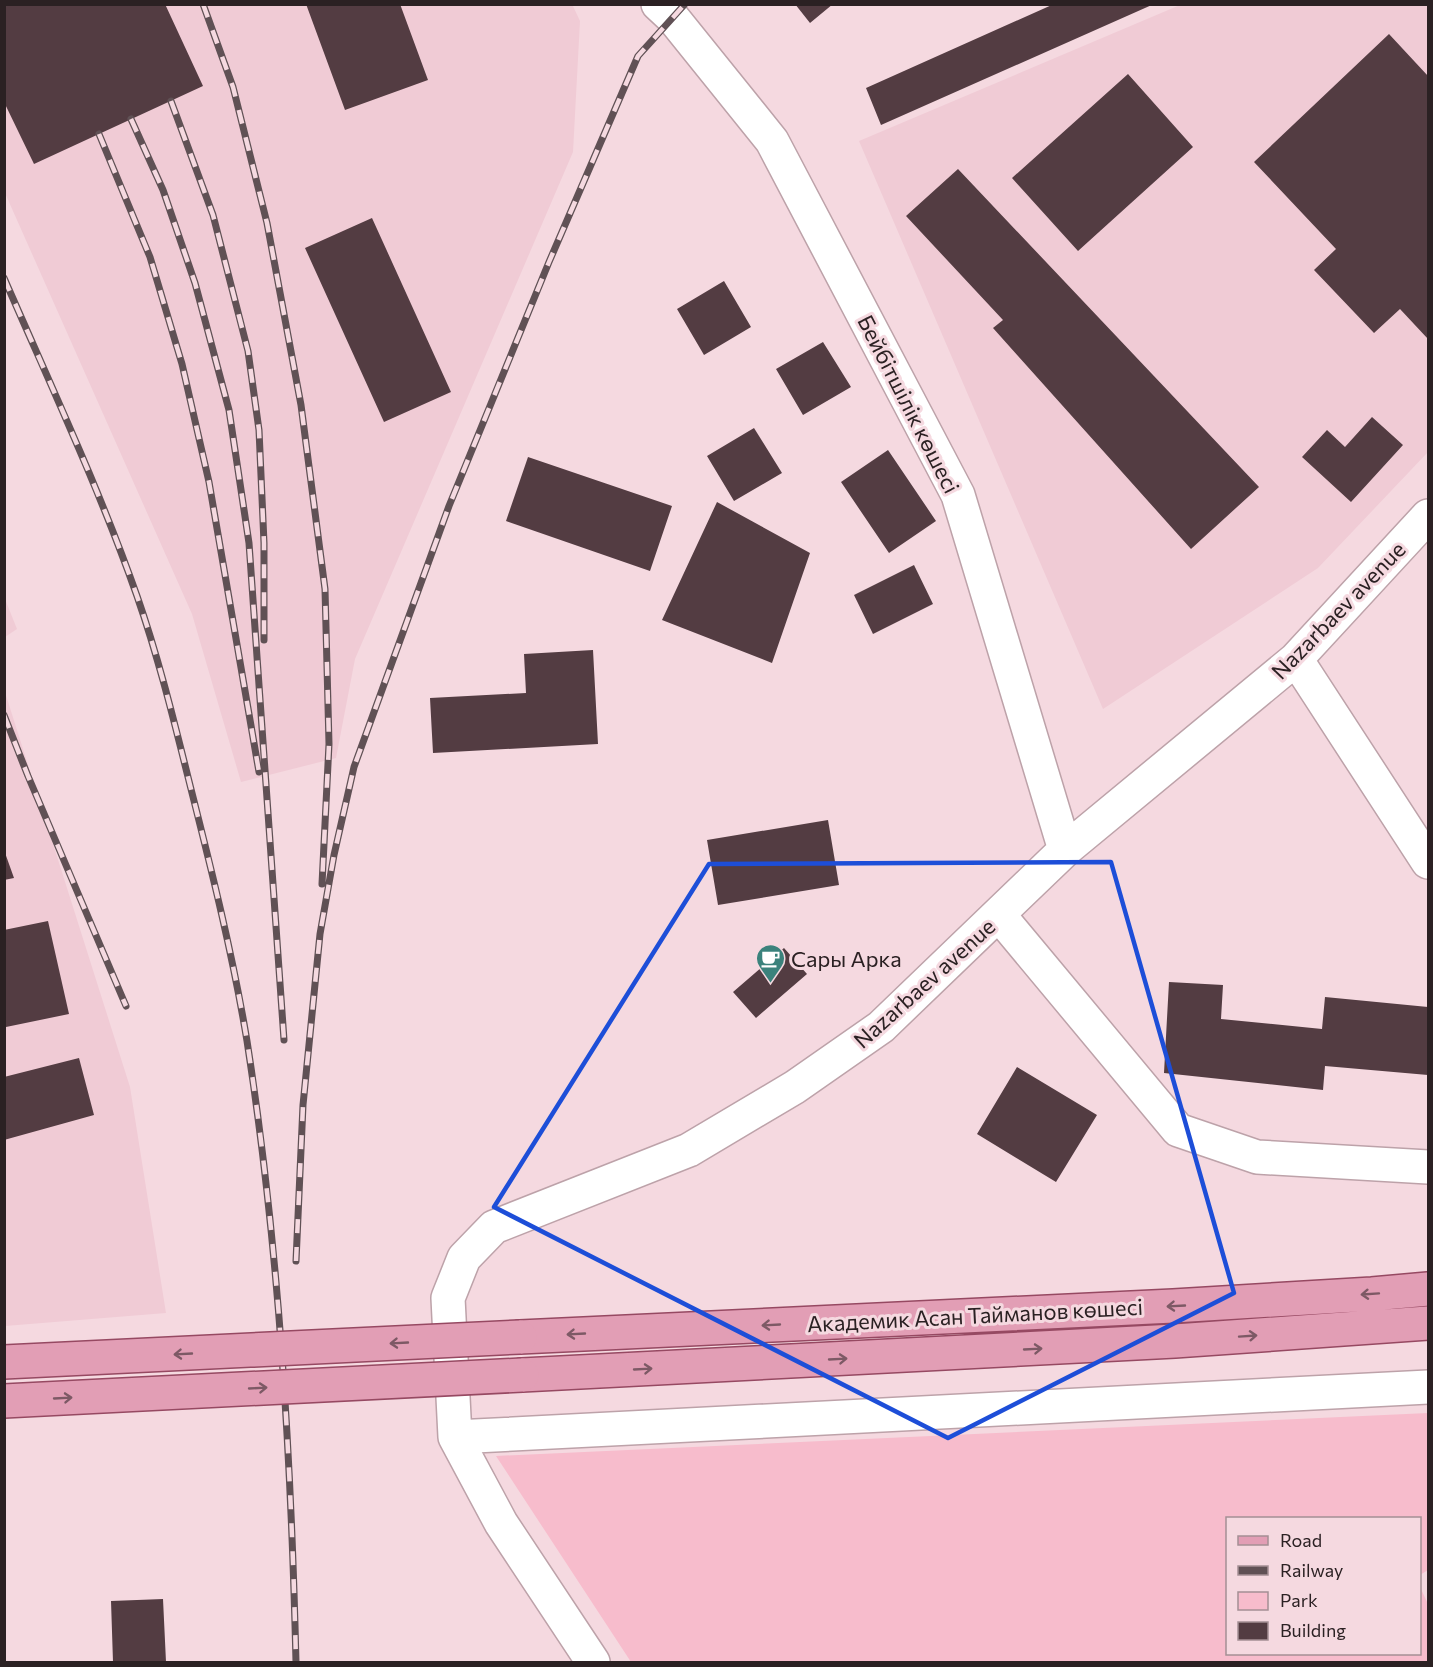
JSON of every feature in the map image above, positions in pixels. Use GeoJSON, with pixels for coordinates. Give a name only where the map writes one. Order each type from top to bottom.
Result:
{"type":"FeatureCollection","features":[{"type":"Feature","properties":{"kind":"main road","name":"Академик Асан Тайманов көшесі"},"geometry":{"type":"LineString","coordinates":[[4,1362],[1185,1305],[1428,1289]]}},
{"type":"Feature","properties":{"kind":"main road","name":"Академик Асан Тайманов көшесі"},"geometry":{"type":"LineString","coordinates":[[4,1401],[1175,1341],[1428,1323]]}},
{"type":"Feature","properties":{"kind":"street","name":"Бейбітшілік көшесі"},"geometry":{"type":"LineString","coordinates":[[658,4],[673,18],[772,141],[958,495],[1065,850]]}},
{"type":"Feature","properties":{"kind":"street","name":"Nazarbaev avenue"},"geometry":{"type":"LineString","coordinates":[[455,1437],[448,1299],[464,1258],[494,1227],[689,1150],[795,1087],[881,1027],[1065,850],[1296,659],[1428,516]]}},
{"type":"Feature","properties":{"kind":"street"},"geometry":{"type":"LineString","coordinates":[[1296,659],[1428,862]]}},
{"type":"Feature","properties":{"kind":"street"},"geometry":{"type":"LineString","coordinates":[[999,915],[1178,1130],[1257,1157],[1428,1167]]}},
{"type":"Feature","properties":{"kind":"street"},"geometry":{"type":"LineString","coordinates":[[593,1662],[501,1523],[455,1437],[1428,1387]]}},
{"type":"Feature","properties":{"kind":"highlighted area"},"geometry":{"type":"Polygon","coordinates":[[[1111,862],[1234,1293],[948,1438],[494,1207],[709,864],[1111,862]]]}},
{"type":"Feature","properties":{"kind":"shaded area"},"geometry":{"type":"Polygon","coordinates":[[[572,4],[580,21],[573,152],[355,659],[336,758],[241,782],[192,614],[5,193],[4,5],[572,4]]]}},
{"type":"Feature","properties":{"kind":"shaded area"},"geometry":{"type":"Polygon","coordinates":[[[1180,5],[1428,5],[1428,452],[1318,568],[1103,709],[859,141],[1180,5]]]}},
{"type":"Feature","properties":{"kind":"shaded area"},"geometry":{"type":"Polygon","coordinates":[[[5,599],[17,629],[5,637],[4,636],[5,599]]]}},
{"type":"Feature","properties":{"kind":"shaded area"},"geometry":{"type":"Polygon","coordinates":[[[4,689],[130,1087],[166,1313],[5,1326],[4,689]]]}},
{"type":"Feature","properties":{"kind":"green space"},"geometry":{"type":"Polygon","coordinates":[[[1428,1413],[1428,1570],[1421,1574],[1421,1517],[1226,1517],[1226,1655],[1421,1655],[1421,1589],[1428,1604],[1428,1662],[631,1662],[496,1456],[1428,1413]]]}},
{"type":"Feature","properties":{"kind":"building"},"geometry":{"type":"Polygon","coordinates":[[[4,4],[165,4],[203,86],[34,164],[4,102],[4,4]]]}},
{"type":"Feature","properties":{"kind":"building"},"geometry":{"type":"Polygon","coordinates":[[[306,4],[400,4],[428,80],[345,110],[306,4]]]}},
{"type":"Feature","properties":{"kind":"building"},"geometry":{"type":"Polygon","coordinates":[[[795,4],[833,4],[810,23],[795,4]]]}},
{"type":"Feature","properties":{"kind":"building"},"geometry":{"type":"Polygon","coordinates":[[[1054,4],[1154,4],[881,125],[866,88],[1054,4]]]}},
{"type":"Feature","properties":{"kind":"building"},"geometry":{"type":"Polygon","coordinates":[[[1389,34],[1428,76],[1428,339],[1400,309],[1374,333],[1314,270],[1336,249],[1254,162],[1389,34]]]}},
{"type":"Feature","properties":{"kind":"building"},"geometry":{"type":"Polygon","coordinates":[[[1128,74],[1193,147],[1078,251],[1012,178],[1128,74]]]}},
{"type":"Feature","properties":{"kind":"building"},"geometry":{"type":"Polygon","coordinates":[[[958,169],[1259,487],[1191,549],[993,328],[1003,320],[906,216],[958,169]]]}},
{"type":"Feature","properties":{"kind":"building"},"geometry":{"type":"Polygon","coordinates":[[[372,218],[451,392],[384,422],[305,248],[372,218]]]}},
{"type":"Feature","properties":{"kind":"building"},"geometry":{"type":"Polygon","coordinates":[[[724,281],[751,327],[704,355],[677,309],[724,281]]]}},
{"type":"Feature","properties":{"kind":"building"},"geometry":{"type":"Polygon","coordinates":[[[823,342],[851,387],[803,415],[776,369],[823,342]]]}},
{"type":"Feature","properties":{"kind":"building"},"geometry":{"type":"Polygon","coordinates":[[[1372,417],[1403,445],[1351,502],[1302,457],[1327,430],[1345,447],[1372,417]]]}},
{"type":"Feature","properties":{"kind":"building"},"geometry":{"type":"Polygon","coordinates":[[[754,428],[782,473],[734,501],[707,456],[754,428]]]}},
{"type":"Feature","properties":{"kind":"building"},"geometry":{"type":"Polygon","coordinates":[[[888,450],[936,521],[889,553],[841,482],[888,450]]]}},
{"type":"Feature","properties":{"kind":"building"},"geometry":{"type":"Polygon","coordinates":[[[528,457],[672,506],[650,571],[506,521],[528,457]]]}},
{"type":"Feature","properties":{"kind":"building"},"geometry":{"type":"Polygon","coordinates":[[[717,502],[810,553],[772,663],[662,620],[717,502]]]}},
{"type":"Feature","properties":{"kind":"building"},"geometry":{"type":"Polygon","coordinates":[[[914,565],[933,604],[873,634],[854,595],[914,565]]]}},
{"type":"Feature","properties":{"kind":"building"},"geometry":{"type":"Polygon","coordinates":[[[593,650],[598,744],[433,753],[430,698],[526,693],[524,654],[593,650]]]}},
{"type":"Feature","properties":{"kind":"building"},"geometry":{"type":"Polygon","coordinates":[[[828,820],[839,885],[718,905],[707,840],[828,820]]]}},
{"type":"Feature","properties":{"kind":"building"},"geometry":{"type":"Polygon","coordinates":[[[4,850],[14,878],[4,880],[4,850]]]}},
{"type":"Feature","properties":{"kind":"building"},"geometry":{"type":"Polygon","coordinates":[[[48,921],[69,1014],[6,1027],[4,930],[48,921]]]}},
{"type":"Feature","properties":{"kind":"building","name":"Сары Арка"},"geometry":{"type":"Polygon","coordinates":[[[784,948],[807,974],[756,1018],[733,992],[784,948]]]}},
{"type":"Feature","properties":{"kind":"building"},"geometry":{"type":"Polygon","coordinates":[[[1169,982],[1223,985],[1221,1019],[1322,1029],[1325,997],[1428,1007],[1428,1075],[1325,1066],[1323,1090],[1164,1073],[1169,982]]]}},
{"type":"Feature","properties":{"kind":"building"},"geometry":{"type":"Polygon","coordinates":[[[79,1058],[94,1115],[4,1140],[4,1077],[79,1058]]]}},
{"type":"Feature","properties":{"kind":"building"},"geometry":{"type":"Polygon","coordinates":[[[1017,1067],[1097,1115],[1056,1182],[977,1134],[1017,1067]]]}},
{"type":"Feature","properties":{"kind":"building"},"geometry":{"type":"Polygon","coordinates":[[[163,1599],[166,1662],[113,1662],[111,1601],[163,1599]]]}},
{"type":"Feature","properties":{"kind":"railway"},"geometry":{"type":"LineString","coordinates":[[203,4],[233,87],[267,223],[301,405],[325,589],[329,744],[322,884]]}},
{"type":"Feature","properties":{"kind":"railway"},"geometry":{"type":"LineString","coordinates":[[296,1261],[303,1105],[320,934],[334,855],[354,767],[449,506],[549,262],[638,56],[685,4]]}},
{"type":"Feature","properties":{"kind":"railway"},"geometry":{"type":"LineString","coordinates":[[171,101],[213,215],[248,351],[259,430],[264,543],[264,640]]}},
{"type":"Feature","properties":{"kind":"railway"},"geometry":{"type":"LineString","coordinates":[[131,119],[163,190],[195,283],[229,410],[249,543],[284,1040]]}},
{"type":"Feature","properties":{"kind":"railway"},"geometry":{"type":"LineString","coordinates":[[99,134],[150,257],[182,364],[209,482],[259,772]]}},
{"type":"Feature","properties":{"kind":"railway"},"geometry":{"type":"LineString","coordinates":[[4,278],[90,476],[137,596],[173,716],[229,946],[247,1041],[258,1118],[275,1273],[287,1429],[296,1662]]}},
{"type":"Feature","properties":{"kind":"railway"},"geometry":{"type":"LineString","coordinates":[[4,715],[126,1006]]}},
{"type":"Feature","properties":{"kind":"place","name":"Сары Арка"},"geometry":{"type":"Point","coordinates":[770,984]}}]}
